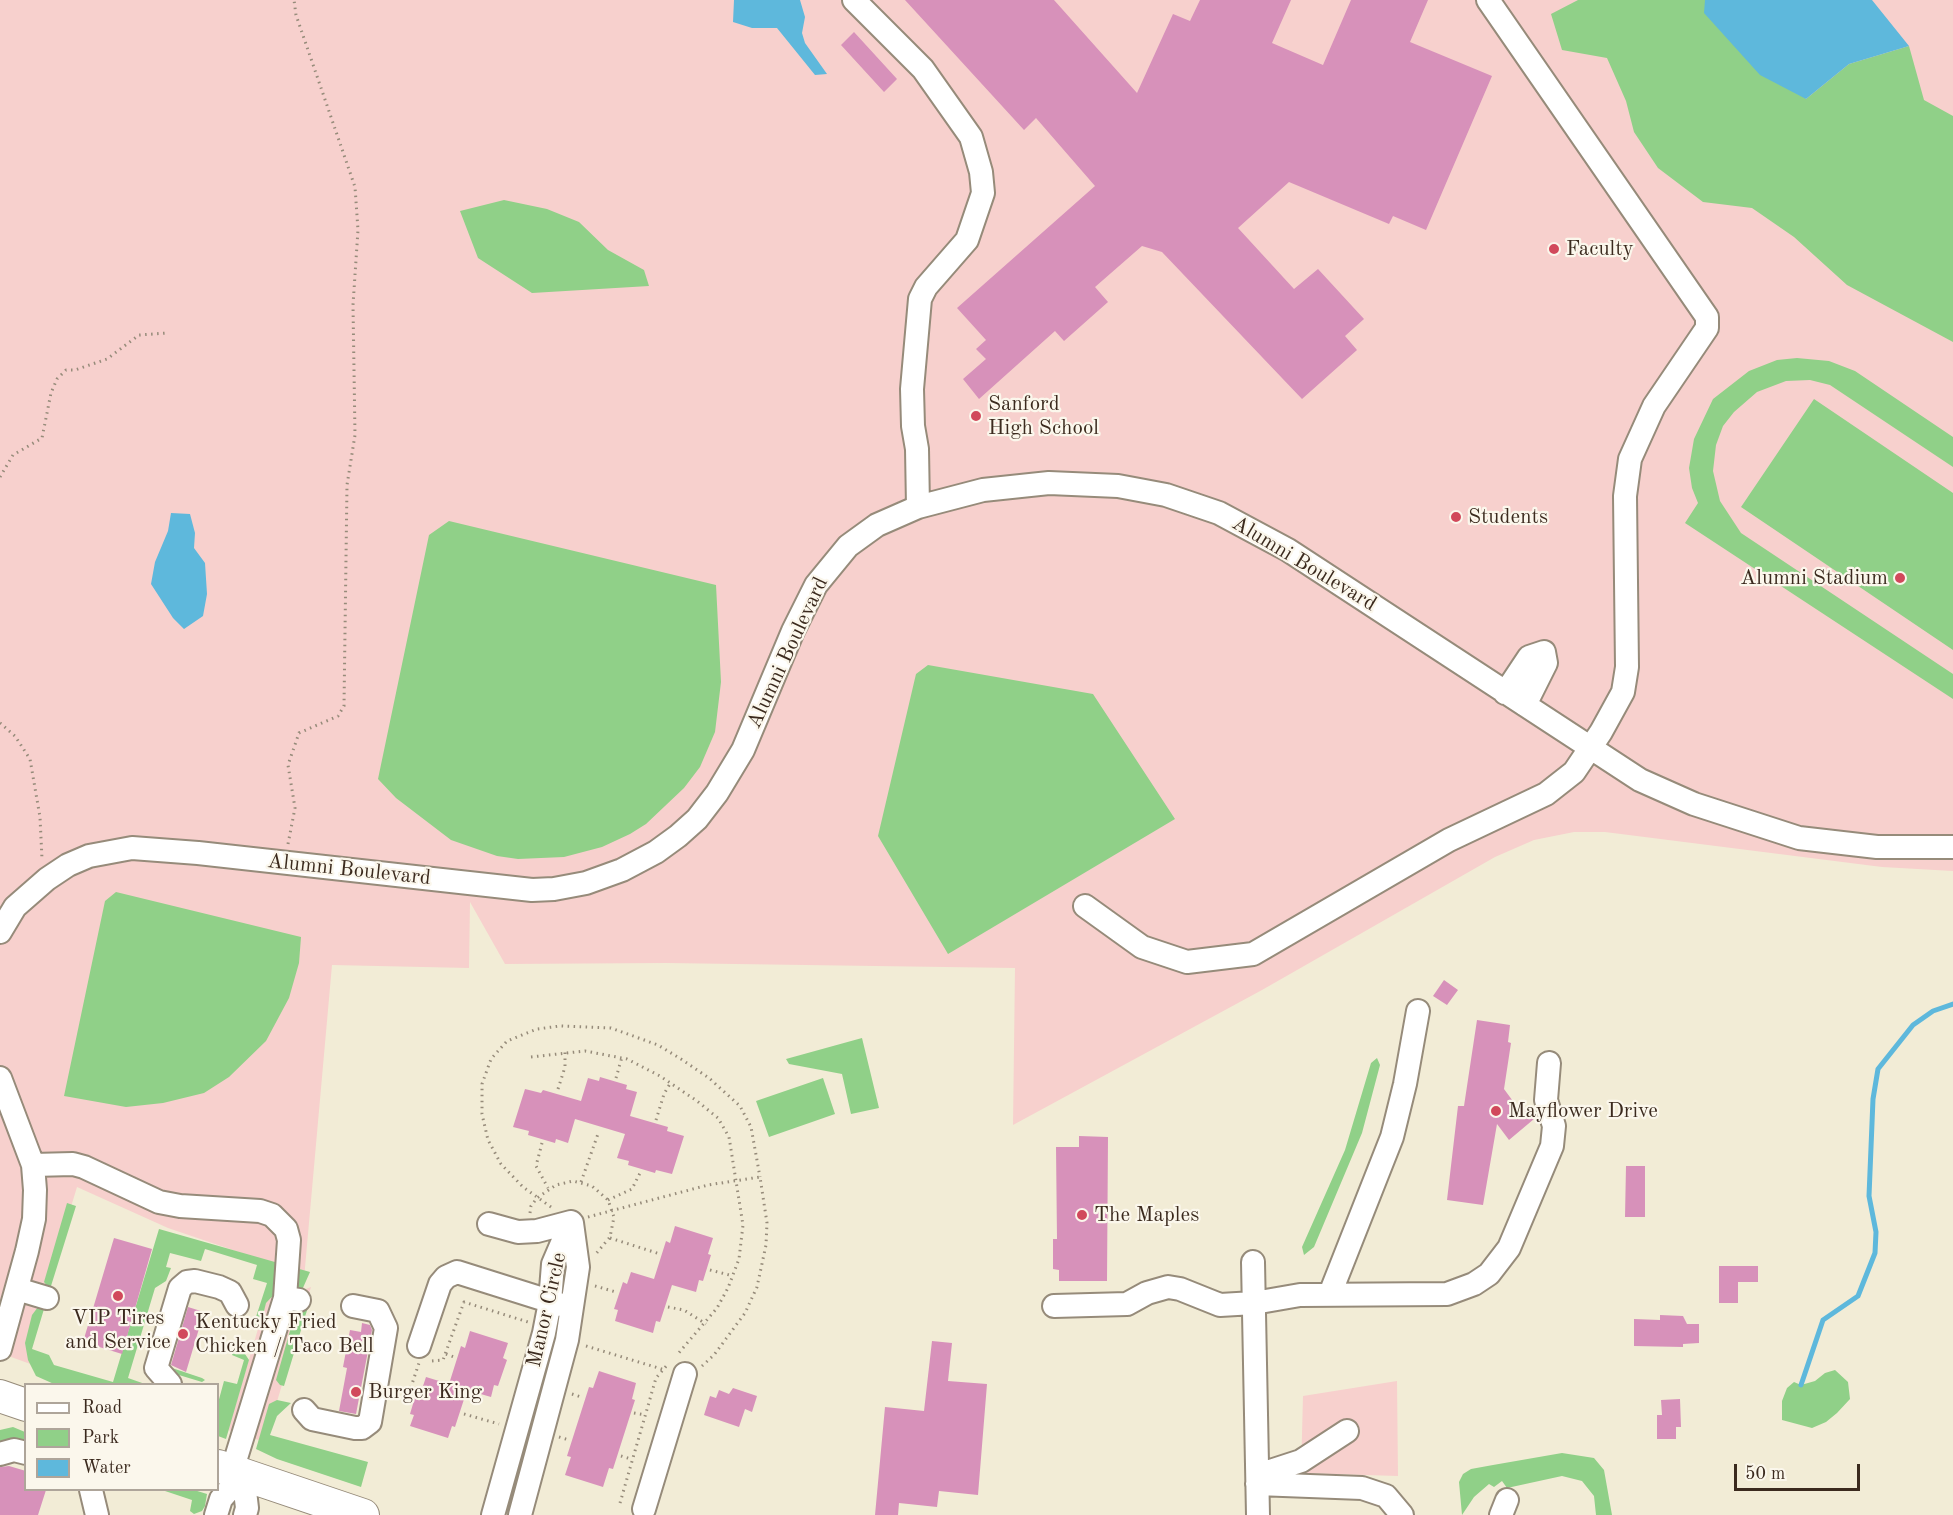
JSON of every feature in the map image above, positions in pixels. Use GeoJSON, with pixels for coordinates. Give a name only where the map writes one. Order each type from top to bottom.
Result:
{"type":"FeatureCollection","features":[{"type":"Feature","properties":{"kind":"highway"},"geometry":{"type":"LineString","coordinates":[[0,1396],[24,1404]]}},
{"type":"Feature","properties":{"kind":"highway"},"geometry":{"type":"LineString","coordinates":[[231,1470],[363,1515]]}},
{"type":"Feature","properties":{"kind":"street"},"geometry":{"type":"LineString","coordinates":[[854,0],[923,69],[970,137],[981,172],[983,193],[967,240],[926,287],[920,299],[912,389],[913,426],[917,449],[918,507]]}},
{"type":"Feature","properties":{"kind":"street"},"geometry":{"type":"LineString","coordinates":[[1085,906],[1142,947],[1187,962],[1253,954],[1309,924],[1449,840],[1546,794],[1574,772],[1613,713],[1626,680],[1625,505],[1630,459],[1654,406],[1707,327],[1707,317],[1488,0]]}},
{"type":"Feature","properties":{"kind":"street","name":"Alumni Boulevard"},"geometry":{"type":"LineString","coordinates":[[0,932],[15,907],[47,879],[89,856],[132,848],[532,890],[554,889],[586,883],[638,862],[678,836],[697,819],[717,794],[743,750],[793,631],[827,569],[848,546],[877,525],[918,507],[983,490],[1059,483],[1118,486],[1198,504],[1288,550],[1640,780],[1694,804],[1799,838],[1877,847],[1953,847]]}},
{"type":"Feature","properties":{"kind":"street"},"geometry":{"type":"LineString","coordinates":[[1505,693],[1529,657],[1544,652],[1546,663],[1525,705]]}},
{"type":"Feature","properties":{"kind":"street"},"geometry":{"type":"LineString","coordinates":[[1330,1294],[1392,1137],[1405,1084],[1418,1011]]}},
{"type":"Feature","properties":{"kind":"street"},"geometry":{"type":"LineString","coordinates":[[1054,1306],[1122,1313],[1146,1293],[1168,1287],[1180,1289],[1220,1305],[1254,1303],[1299,1295],[1447,1294],[1474,1284],[1489,1274],[1509,1248],[1552,1146],[1554,1126],[1546,1100],[1549,1063]]}},
{"type":"Feature","properties":{"kind":"street"},"geometry":{"type":"LineString","coordinates":[[0,1078],[33,1165],[34,1219],[0,1349]]}},
{"type":"Feature","properties":{"kind":"street"},"geometry":{"type":"LineString","coordinates":[[33,1165],[73,1164],[84,1167],[159,1202],[180,1206],[260,1211],[272,1215],[286,1229],[289,1240],[292,1299],[262,1343],[265,1389],[231,1470],[216,1515]]}},
{"type":"Feature","properties":{"kind":"street"},"geometry":{"type":"LineString","coordinates":[[489,1224],[518,1232],[537,1232],[571,1222]]}},
{"type":"Feature","properties":{"kind":"street","name":"Manor Circle"},"geometry":{"type":"LineString","coordinates":[[520,1515],[567,1340],[553,1264],[571,1222]]}},
{"type":"Feature","properties":{"kind":"street"},"geometry":{"type":"LineString","coordinates":[[1253,1262],[1258,1515]]}},
{"type":"Feature","properties":{"kind":"street"},"geometry":{"type":"LineString","coordinates":[[419,1346],[440,1284],[446,1277],[457,1272],[561,1305]]}},
{"type":"Feature","properties":{"kind":"street"},"geometry":{"type":"LineString","coordinates":[[169,1383],[156,1368],[180,1288],[187,1282],[200,1281],[230,1292],[237,1305]]}},
{"type":"Feature","properties":{"kind":"street"},"geometry":{"type":"LineString","coordinates":[[17,1289],[47,1298]]}},
{"type":"Feature","properties":{"kind":"street","name":"Manor Circle"},"geometry":{"type":"LineString","coordinates":[[493,1515],[561,1305]]}},
{"type":"Feature","properties":{"kind":"street"},"geometry":{"type":"LineString","coordinates":[[304,1410],[312,1419],[355,1428],[362,1428],[370,1422],[386,1328],[378,1311],[353,1306]]}},
{"type":"Feature","properties":{"kind":"street"},"geometry":{"type":"LineString","coordinates":[[644,1509],[685,1374]]}},
{"type":"Feature","properties":{"kind":"street"},"geometry":{"type":"LineString","coordinates":[[1258,1480],[1301,1461],[1347,1431]]}},
{"type":"Feature","properties":{"kind":"street"},"geometry":{"type":"LineString","coordinates":[[0,1454],[14,1450],[24,1453]]}},
{"type":"Feature","properties":{"kind":"street"},"geometry":{"type":"LineString","coordinates":[[231,1470],[248,1508],[245,1515]]}},
{"type":"Feature","properties":{"kind":"street"},"geometry":{"type":"LineString","coordinates":[[1258,1480],[1362,1488],[1386,1496],[1402,1515]]}},
{"type":"Feature","properties":{"kind":"street"},"geometry":{"type":"LineString","coordinates":[[91,1491],[97,1515]]}},
{"type":"Feature","properties":{"kind":"path"},"geometry":{"type":"LineString","coordinates":[[284,863],[295,808],[288,765],[299,733],[339,716],[344,706],[347,486],[355,435],[353,316],[358,230],[355,188],[345,152],[296,15],[294,0]]}},
{"type":"Feature","properties":{"kind":"path"},"geometry":{"type":"LineString","coordinates":[[0,477],[13,455],[42,438],[51,393],[57,379],[66,370],[75,370],[106,359],[139,334],[167,333]]}},
{"type":"Feature","properties":{"kind":"path"},"geometry":{"type":"LineString","coordinates":[[0,723],[15,736],[30,759],[40,817],[39,848],[47,879]]}},
{"type":"Feature","properties":{"kind":"path"},"geometry":{"type":"LineString","coordinates":[[567,1340],[685,1374],[701,1367],[714,1355],[745,1313],[757,1287],[765,1256],[767,1223],[760,1176],[751,1127],[740,1106],[709,1078],[658,1045],[611,1028],[560,1026],[537,1029],[507,1041],[491,1059],[482,1084],[482,1114],[488,1140],[501,1164],[523,1187],[571,1222],[708,1185],[760,1176]]}},
{"type":"Feature","properties":{"kind":"path"},"geometry":{"type":"LineString","coordinates":[[558,1089],[565,1066],[565,1051]]}},
{"type":"Feature","properties":{"kind":"path"},"geometry":{"type":"LineString","coordinates":[[531,1057],[565,1051],[595,1051],[622,1057],[671,1082],[718,1118],[732,1146],[743,1236],[733,1276],[721,1302],[706,1324],[656,1378],[620,1503]]}},
{"type":"Feature","properties":{"kind":"path"},"geometry":{"type":"LineString","coordinates":[[616,1077],[622,1057]]}},
{"type":"Feature","properties":{"kind":"path"},"geometry":{"type":"LineString","coordinates":[[656,1119],[664,1094],[671,1082]]}},
{"type":"Feature","properties":{"kind":"path"},"geometry":{"type":"LineString","coordinates":[[581,1182],[599,1131]]}},
{"type":"Feature","properties":{"kind":"path"},"geometry":{"type":"LineString","coordinates":[[542,1143],[536,1166],[548,1188]]}},
{"type":"Feature","properties":{"kind":"path"},"geometry":{"type":"LineString","coordinates":[[608,1200],[632,1189],[640,1173]]}},
{"type":"Feature","properties":{"kind":"path"},"geometry":{"type":"LineString","coordinates":[[609,1238],[660,1254]]}},
{"type":"Feature","properties":{"kind":"path"},"geometry":{"type":"LineString","coordinates":[[710,1270],[733,1276]]}},
{"type":"Feature","properties":{"kind":"path"},"geometry":{"type":"LineString","coordinates":[[585,1283],[616,1292]]}},
{"type":"Feature","properties":{"kind":"path"},"geometry":{"type":"LineString","coordinates":[[411,1397],[408,1396],[419,1361],[443,1360],[464,1302],[535,1324]]}},
{"type":"Feature","properties":{"kind":"path"},"geometry":{"type":"LineString","coordinates":[[668,1307],[684,1310],[706,1324]]}},
{"type":"Feature","properties":{"kind":"path"},"geometry":{"type":"LineString","coordinates":[[446,1354],[454,1357]]}},
{"type":"Feature","properties":{"kind":"path"},"geometry":{"type":"LineString","coordinates":[[634,1413],[645,1415]]}},
{"type":"Feature","properties":{"kind":"path"},"geometry":{"type":"LineString","coordinates":[[464,1414],[509,1427]]}},
{"type":"Feature","properties":{"kind":"path"},"geometry":{"type":"LineString","coordinates":[[621,1456],[632,1459]]}},
{"type":"Feature","properties":{"kind":"shaded area","name":"Sanford High School"},"geometry":{"type":"Polygon","coordinates":[[[0,0],[1953,0],[1953,871],[1882,867],[1605,832],[1574,832],[1534,840],[1495,857],[1262,990],[1013,1125],[1015,968],[666,963],[505,964],[470,902],[469,968],[332,965],[303,1290],[311,1287],[265,1442],[228,1430],[277,1265],[168,1228],[77,1187],[28,1349],[36,1366],[0,1353],[0,0]]]}},
{"type":"Feature","properties":{"kind":"shaded area"},"geometry":{"type":"Polygon","coordinates":[[[1397,1381],[1398,1476],[1301,1473],[1303,1396],[1397,1381]]]}},
{"type":"Feature","properties":{"kind":"green space"},"geometry":{"type":"Polygon","coordinates":[[[1578,0],[1705,0],[1705,13],[1806,99],[1849,64],[1909,46],[1924,100],[1953,116],[1953,342],[1847,285],[1794,237],[1752,208],[1703,202],[1658,168],[1634,132],[1626,101],[1607,58],[1562,50],[1551,14],[1578,0]]]}},
{"type":"Feature","properties":{"kind":"green space"},"geometry":{"type":"Polygon","coordinates":[[[504,200],[547,209],[579,222],[608,250],[644,270],[649,286],[532,293],[478,258],[460,211],[504,200]]]}},
{"type":"Feature","properties":{"kind":"green space"},"geometry":{"type":"Polygon","coordinates":[[[1797,358],[1829,361],[1855,371],[1953,437],[1953,467],[1830,385],[1810,380],[1786,381],[1757,392],[1734,412],[1723,426],[1716,445],[1713,471],[1720,501],[1741,533],[1953,674],[1953,699],[1685,523],[1698,503],[1692,488],[1689,468],[1694,439],[1713,399],[1749,371],[1777,360],[1797,358]]]}},
{"type":"Feature","properties":{"kind":"green space","name":"Alumni Stadium"},"geometry":{"type":"Polygon","coordinates":[[[1814,399],[1953,493],[1953,650],[1741,507],[1814,399]]]}},
{"type":"Feature","properties":{"kind":"green space"},"geometry":{"type":"Polygon","coordinates":[[[449,521],[716,585],[721,682],[715,732],[700,767],[684,788],[646,824],[630,834],[602,847],[564,857],[518,859],[497,856],[451,840],[396,798],[378,779],[429,535],[449,521]]]}},
{"type":"Feature","properties":{"kind":"green space"},"geometry":{"type":"Polygon","coordinates":[[[928,665],[1093,694],[1175,819],[948,954],[878,836],[916,674],[928,665]]]}},
{"type":"Feature","properties":{"kind":"green space"},"geometry":{"type":"Polygon","coordinates":[[[116,892],[301,937],[299,963],[289,998],[266,1041],[229,1077],[204,1093],[163,1103],[126,1107],[64,1096],[105,901],[116,892]]]}},
{"type":"Feature","properties":{"kind":"green space"},"geometry":{"type":"Polygon","coordinates":[[[862,1038],[879,1108],[851,1114],[842,1074],[789,1064],[786,1059],[862,1038]]]}},
{"type":"Feature","properties":{"kind":"green space"},"geometry":{"type":"Polygon","coordinates":[[[1377,1058],[1380,1065],[1362,1133],[1314,1247],[1304,1255],[1302,1247],[1345,1150],[1371,1063],[1377,1058]]]}},
{"type":"Feature","properties":{"kind":"green space"},"geometry":{"type":"Polygon","coordinates":[[[823,1078],[835,1114],[769,1137],[756,1101],[823,1078]]]}},
{"type":"Feature","properties":{"kind":"green space"},"geometry":{"type":"Polygon","coordinates":[[[67,1203],[76,1206],[51,1286],[48,1287],[44,1282],[67,1203]]]}},
{"type":"Feature","properties":{"kind":"green space"},"geometry":{"type":"Polygon","coordinates":[[[159,1229],[310,1272],[302,1290],[283,1285],[266,1303],[261,1323],[255,1326],[241,1322],[240,1319],[255,1320],[267,1283],[253,1279],[257,1265],[205,1249],[201,1261],[170,1253],[166,1267],[171,1268],[166,1281],[155,1288],[128,1378],[142,1383],[52,1383],[36,1376],[28,1360],[25,1343],[32,1315],[38,1307],[44,1309],[32,1349],[49,1355],[54,1365],[113,1382],[159,1229]]]}},
{"type":"Feature","properties":{"kind":"green space"},"geometry":{"type":"Polygon","coordinates":[[[308,1307],[284,1386],[280,1385],[276,1380],[295,1313],[308,1307]]]}},
{"type":"Feature","properties":{"kind":"green space"},"geometry":{"type":"Polygon","coordinates":[[[233,1351],[245,1354],[249,1360],[226,1439],[219,1436],[219,1399],[224,1381],[237,1384],[244,1360],[232,1355],[233,1351]]]}},
{"type":"Feature","properties":{"kind":"green space"},"geometry":{"type":"Polygon","coordinates":[[[163,1365],[205,1380],[202,1382],[169,1372],[163,1365]]]}},
{"type":"Feature","properties":{"kind":"green space"},"geometry":{"type":"Polygon","coordinates":[[[1835,1370],[1848,1382],[1850,1399],[1837,1413],[1826,1422],[1812,1428],[1782,1420],[1782,1401],[1787,1388],[1794,1382],[1801,1385],[1815,1381],[1825,1373],[1835,1370]]]}},
{"type":"Feature","properties":{"kind":"green space"},"geometry":{"type":"Polygon","coordinates":[[[277,1400],[291,1403],[277,1416],[270,1435],[368,1462],[361,1487],[277,1459],[256,1449],[269,1404],[277,1400]]]}},
{"type":"Feature","properties":{"kind":"green space"},"geometry":{"type":"Polygon","coordinates":[[[13,1427],[24,1432],[24,1448],[0,1444],[0,1430],[13,1427]]]}},
{"type":"Feature","properties":{"kind":"green space"},"geometry":{"type":"Polygon","coordinates":[[[1562,1453],[1594,1458],[1604,1470],[1612,1515],[1596,1515],[1594,1496],[1582,1481],[1562,1476],[1507,1488],[1502,1481],[1494,1487],[1489,1484],[1474,1497],[1462,1515],[1459,1482],[1463,1474],[1471,1469],[1562,1453]]]}},
{"type":"Feature","properties":{"kind":"green space"},"geometry":{"type":"Polygon","coordinates":[[[165,1491],[197,1491],[207,1494],[202,1511],[194,1514],[190,1511],[192,1500],[165,1491]]]}},
{"type":"Feature","properties":{"kind":"water"},"geometry":{"type":"Polygon","coordinates":[[[734,0],[800,0],[805,17],[802,33],[805,43],[827,74],[815,75],[777,28],[752,28],[733,22],[734,0]]]}},
{"type":"Feature","properties":{"kind":"water"},"geometry":{"type":"Polygon","coordinates":[[[1705,0],[1872,0],[1909,46],[1849,64],[1806,99],[1760,75],[1704,13],[1705,0]]]}},
{"type":"Feature","properties":{"kind":"water"},"geometry":{"type":"Polygon","coordinates":[[[171,513],[190,514],[195,533],[194,548],[205,563],[207,594],[203,616],[184,629],[173,618],[151,584],[155,562],[168,531],[171,513]]]}},
{"type":"Feature","properties":{"kind":"building","name":"Sanford High School"},"geometry":{"type":"Polygon","coordinates":[[[905,0],[1054,0],[1137,93],[1173,14],[1190,21],[1200,0],[1291,0],[1272,43],[1323,65],[1351,0],[1428,0],[1410,42],[1492,76],[1426,230],[1393,216],[1389,224],[1289,182],[1238,228],[1294,289],[1318,269],[1364,319],[1345,336],[1357,350],[1302,399],[1162,252],[1142,246],[1095,287],[1108,302],[1064,341],[1055,331],[979,399],[963,379],[986,359],[976,349],[986,340],[957,308],[1095,186],[1036,118],[1024,130],[905,0]]]}},
{"type":"Feature","properties":{"kind":"building"},"geometry":{"type":"Polygon","coordinates":[[[854,32],[897,79],[884,92],[841,45],[854,32]]]}},
{"type":"Feature","properties":{"kind":"building"},"geometry":{"type":"Polygon","coordinates":[[[1444,980],[1458,990],[1447,1005],[1433,996],[1444,980]]]}},
{"type":"Feature","properties":{"kind":"building","name":"Mayflower Drive"},"geometry":{"type":"Polygon","coordinates":[[[1477,1020],[1510,1025],[1508,1042],[1511,1043],[1504,1089],[1518,1108],[1526,1109],[1534,1119],[1509,1140],[1497,1124],[1483,1205],[1447,1200],[1458,1106],[1464,1106],[1477,1020]]]}},
{"type":"Feature","properties":{"kind":"building"},"geometry":{"type":"Polygon","coordinates":[[[600,1077],[627,1085],[626,1089],[637,1092],[630,1116],[668,1127],[667,1131],[684,1136],[672,1174],[656,1170],[655,1173],[628,1165],[629,1161],[617,1158],[625,1134],[575,1119],[568,1143],[556,1139],[555,1143],[528,1135],[529,1131],[513,1127],[525,1089],[541,1093],[543,1090],[581,1101],[588,1078],[599,1081],[600,1077]]]}},
{"type":"Feature","properties":{"kind":"building","name":"The Maples"},"geometry":{"type":"Polygon","coordinates":[[[1079,1136],[1108,1137],[1107,1281],[1059,1281],[1059,1270],[1053,1269],[1053,1239],[1057,1239],[1056,1147],[1079,1147],[1079,1136]]]}},
{"type":"Feature","properties":{"kind":"building"},"geometry":{"type":"Polygon","coordinates":[[[1626,1166],[1645,1166],[1645,1217],[1625,1217],[1626,1166]]]}},
{"type":"Feature","properties":{"kind":"building"},"geometry":{"type":"Polygon","coordinates":[[[675,1226],[713,1238],[708,1254],[711,1255],[703,1281],[699,1280],[696,1292],[672,1285],[660,1322],[656,1321],[653,1333],[615,1321],[618,1310],[614,1309],[623,1282],[627,1284],[631,1272],[654,1279],[666,1241],[670,1243],[675,1226]]]}},
{"type":"Feature","properties":{"kind":"building","name":"VIP Tires and Service"},"geometry":{"type":"Polygon","coordinates":[[[114,1238],[152,1249],[122,1354],[83,1342],[114,1238]]]}},
{"type":"Feature","properties":{"kind":"building"},"geometry":{"type":"Polygon","coordinates":[[[1719,1266],[1758,1266],[1758,1282],[1738,1282],[1738,1303],[1719,1303],[1719,1266]]]}},
{"type":"Feature","properties":{"kind":"building","name":"Kentucky Fried Chicken / Taco Bell"},"geometry":{"type":"Polygon","coordinates":[[[188,1307],[204,1312],[186,1372],[171,1365],[188,1307]]]}},
{"type":"Feature","properties":{"kind":"building"},"geometry":{"type":"Polygon","coordinates":[[[1660,1315],[1683,1316],[1687,1324],[1699,1324],[1699,1343],[1683,1344],[1683,1347],[1634,1346],[1634,1319],[1660,1320],[1660,1315]]]}},
{"type":"Feature","properties":{"kind":"building","name":"Burger King"},"geometry":{"type":"Polygon","coordinates":[[[362,1323],[370,1325],[372,1330],[356,1414],[339,1411],[347,1368],[343,1367],[350,1330],[361,1332],[362,1323]]]}},
{"type":"Feature","properties":{"kind":"building"},"geometry":{"type":"Polygon","coordinates":[[[470,1331],[508,1343],[503,1358],[507,1360],[498,1386],[494,1385],[491,1397],[467,1390],[455,1427],[452,1426],[448,1438],[410,1426],[414,1415],[410,1414],[418,1387],[422,1389],[426,1377],[449,1384],[461,1346],[465,1348],[470,1331]]]}},
{"type":"Feature","properties":{"kind":"building"},"geometry":{"type":"Polygon","coordinates":[[[932,1341],[952,1343],[948,1381],[987,1384],[978,1495],[939,1491],[937,1507],[899,1503],[898,1515],[875,1515],[885,1407],[924,1411],[932,1341]]]}},
{"type":"Feature","properties":{"kind":"building"},"geometry":{"type":"Polygon","coordinates":[[[599,1371],[636,1383],[632,1399],[635,1400],[613,1469],[609,1468],[603,1487],[565,1475],[571,1457],[567,1456],[589,1387],[593,1388],[599,1371]]]}},
{"type":"Feature","properties":{"kind":"building"},"geometry":{"type":"Polygon","coordinates":[[[733,1388],[757,1396],[752,1412],[745,1409],[739,1427],[704,1415],[710,1396],[716,1398],[719,1390],[729,1394],[733,1388]]]}},
{"type":"Feature","properties":{"kind":"building"},"geometry":{"type":"Polygon","coordinates":[[[1680,1399],[1681,1427],[1676,1427],[1676,1439],[1657,1439],[1657,1415],[1662,1415],[1661,1400],[1680,1399]]]}},
{"type":"Feature","properties":{"kind":"building"},"geometry":{"type":"Polygon","coordinates":[[[9,1466],[24,1470],[24,1491],[46,1491],[38,1515],[0,1515],[0,1467],[9,1466]]]}},
{"type":"Feature","properties":{"kind":"waterway"},"geometry":{"type":"LineString","coordinates":[[1801,1385],[1823,1320],[1858,1296],[1875,1253],[1876,1232],[1869,1196],[1873,1099],[1878,1069],[1913,1025],[1933,1011],[1953,1004]]}},
{"type":"Feature","properties":{"kind":"place","name":"Faculty"},"geometry":{"type":"Point","coordinates":[1554,249]}},
{"type":"Feature","properties":{"kind":"place","name":"Sanford High School"},"geometry":{"type":"Point","coordinates":[976,416]}},
{"type":"Feature","properties":{"kind":"place","name":"Students"},"geometry":{"type":"Point","coordinates":[1456,517]}},
{"type":"Feature","properties":{"kind":"place","name":"Alumni Stadium"},"geometry":{"type":"Point","coordinates":[1900,578]}},
{"type":"Feature","properties":{"kind":"place","name":"Mayflower Drive"},"geometry":{"type":"Point","coordinates":[1496,1111]}},
{"type":"Feature","properties":{"kind":"place","name":"The Maples"},"geometry":{"type":"Point","coordinates":[1082,1215]}},
{"type":"Feature","properties":{"kind":"place","name":"VIP Tires and Service"},"geometry":{"type":"Point","coordinates":[118,1296]}},
{"type":"Feature","properties":{"kind":"place","name":"Kentucky Fried Chicken / Taco Bell"},"geometry":{"type":"Point","coordinates":[183,1334]}},
{"type":"Feature","properties":{"kind":"place","name":"Burger King"},"geometry":{"type":"Point","coordinates":[356,1392]}}]}
